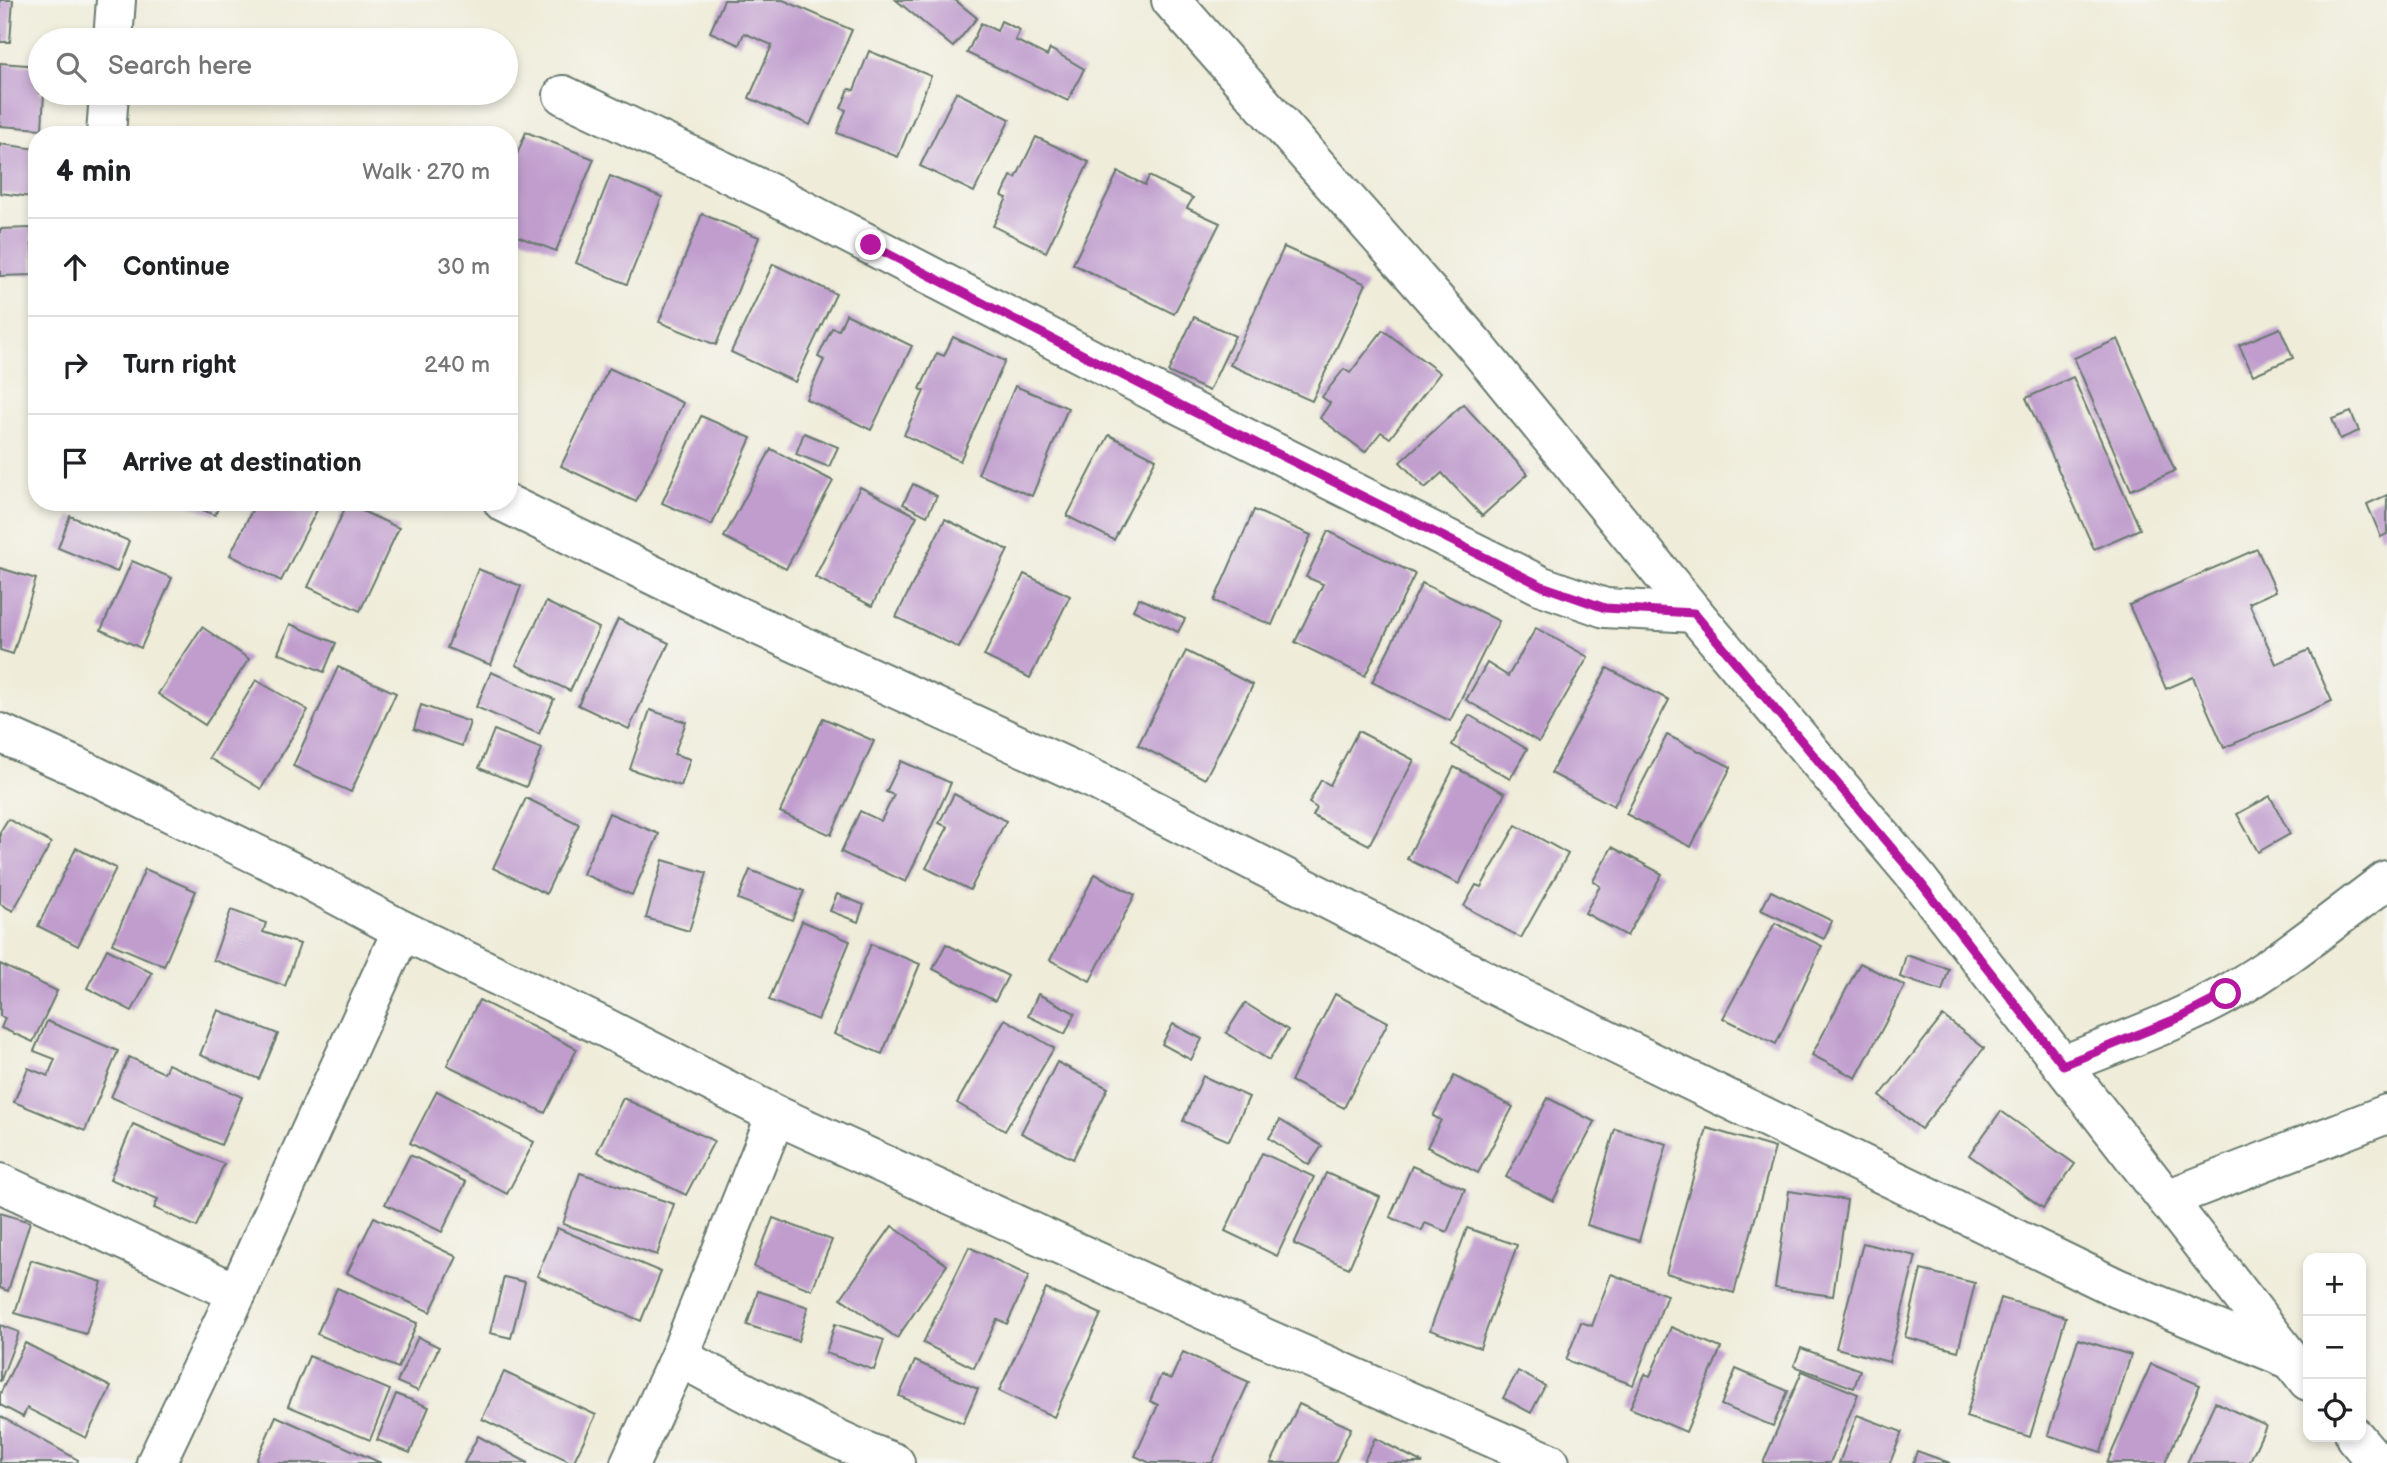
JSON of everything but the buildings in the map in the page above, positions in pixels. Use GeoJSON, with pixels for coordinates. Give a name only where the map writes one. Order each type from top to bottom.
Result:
{"type":"FeatureCollection","features":[{"type":"Feature","properties":{"kind":"street"},"geometry":{"type":"LineString","coordinates":[[114,28],[116,0]]}},
{"type":"Feature","properties":{"kind":"street"},"geometry":{"type":"LineString","coordinates":[[1171,0],[1475,345],[1694,613],[1916,877],[2299,1370]]}},
{"type":"Feature","properties":{"kind":"street"},"geometry":{"type":"LineString","coordinates":[[563,95],[774,195],[1172,401],[1542,586],[1605,608],[1694,613]]}},
{"type":"Feature","properties":{"kind":"street"},"geometry":{"type":"LineString","coordinates":[[106,126],[107,105]]}},
{"type":"Feature","properties":{"kind":"street"},"geometry":{"type":"LineString","coordinates":[[518,509],[731,613],[1099,782],[1500,988],[2117,1288],[2299,1370]]}},
{"type":"Feature","properties":{"kind":"street"},"geometry":{"type":"LineString","coordinates":[[0,733],[81,769],[301,876],[402,930],[604,1027],[776,1115],[1265,1338],[1550,1463]]}},
{"type":"Feature","properties":{"kind":"street"},"geometry":{"type":"LineString","coordinates":[[2063,1065],[2181,1017],[2226,994],[2285,956],[2387,880]]}},
{"type":"Feature","properties":{"kind":"street"},"geometry":{"type":"LineString","coordinates":[[156,1463],[237,1293],[402,930]]}},
{"type":"Feature","properties":{"kind":"street"},"geometry":{"type":"LineString","coordinates":[[2167,1199],[2387,1114]]}},
{"type":"Feature","properties":{"kind":"street"},"geometry":{"type":"LineString","coordinates":[[629,1463],[679,1357],[776,1115]]}},
{"type":"Feature","properties":{"kind":"street"},"geometry":{"type":"LineString","coordinates":[[0,1183],[237,1293]]}},
{"type":"Feature","properties":{"kind":"street"},"geometry":{"type":"LineString","coordinates":[[679,1357],[781,1410],[895,1463]]}},
{"type":"Feature","properties":{"kind":"street"},"geometry":{"type":"LineString","coordinates":[[2359,1442],[2377,1463]]}},
{"type":"Feature","properties":{"kind":"route"},"geometry":{"type":"LineString","coordinates":[[871,245],[1184,407],[1542,586],[1605,608],[1694,613],[1916,877],[2063,1065],[2181,1017],[2226,994]]}}]}
